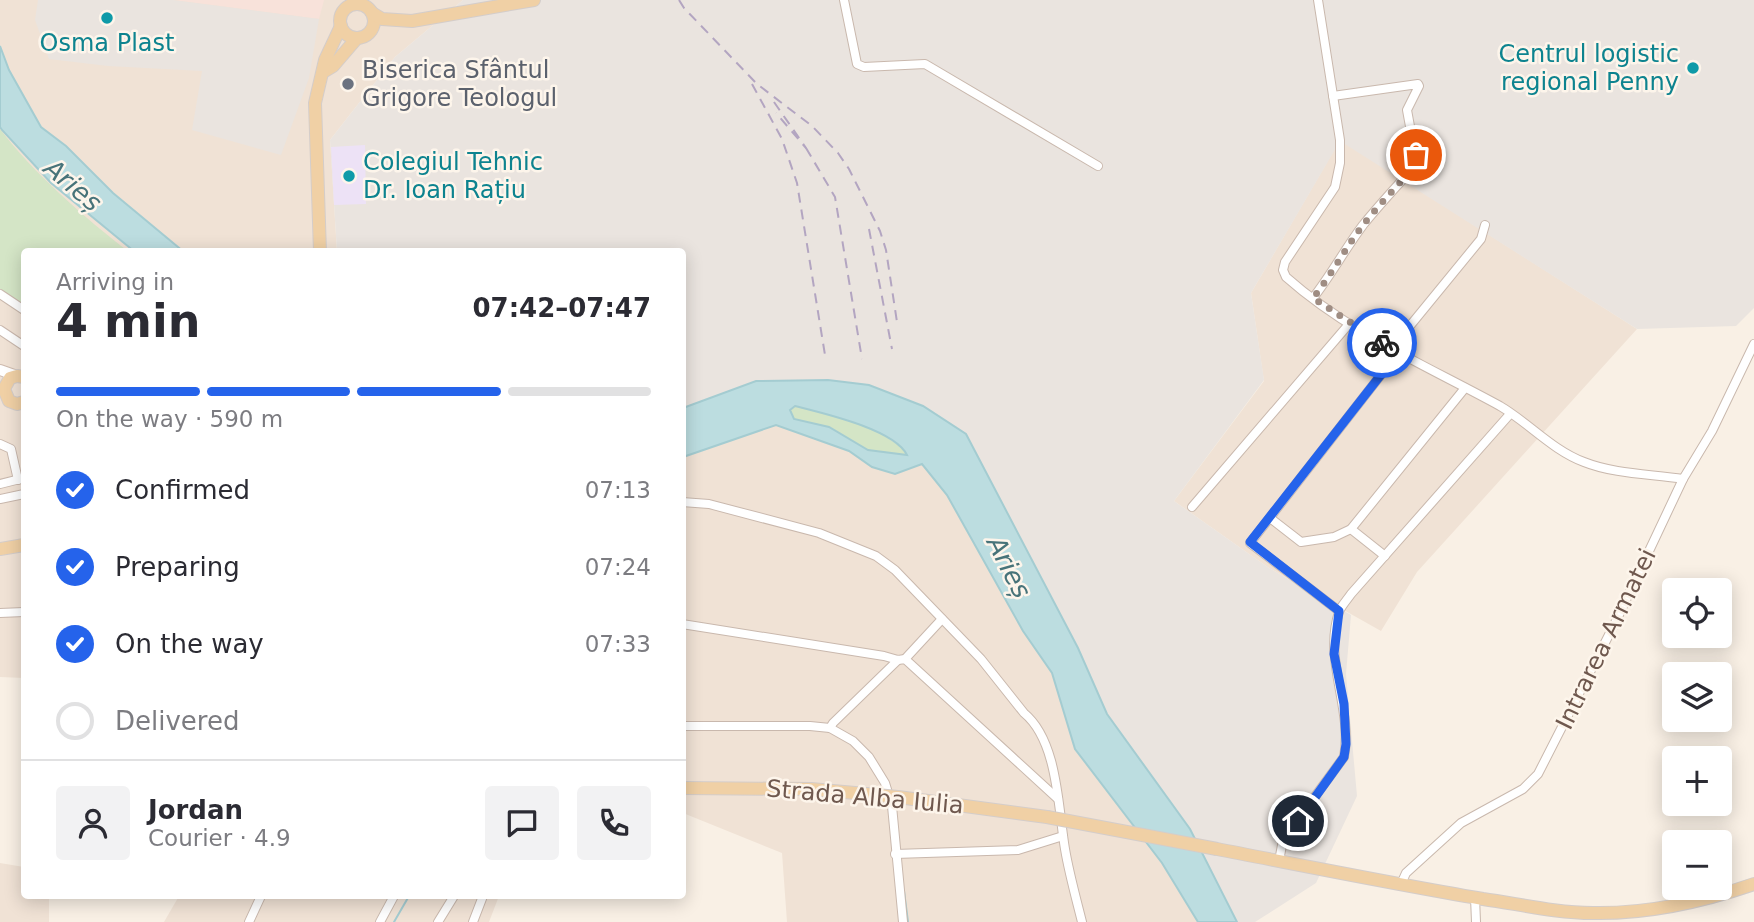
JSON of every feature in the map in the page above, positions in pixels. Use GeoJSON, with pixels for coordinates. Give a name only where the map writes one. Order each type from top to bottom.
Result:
{"type":"FeatureCollection","features":[{"type":"Feature","properties":{"kind":"main road"},"geometry":{"type":"LineString","coordinates":[[341,26],[346,34],[359,37],[412,21],[534,0]]}},
{"type":"Feature","properties":{"kind":"main road"},"geometry":{"type":"LineString","coordinates":[[320,248],[315,121],[317,87],[325,60],[341,26],[341,17],[351,3],[371,8],[382,19],[412,21]]}},
{"type":"Feature","properties":{"kind":"main road"},"geometry":{"type":"LineString","coordinates":[[323,72],[333,66],[359,37],[371,30],[374,25],[371,8]]}},
{"type":"Feature","properties":{"kind":"main road"},"geometry":{"type":"LineString","coordinates":[[0,370],[21,377]]}},
{"type":"Feature","properties":{"kind":"main road"},"geometry":{"type":"LineString","coordinates":[[21,377],[10,378],[2,388],[9,401],[21,403]]}},
{"type":"Feature","properties":{"kind":"main road"},"geometry":{"type":"LineString","coordinates":[[0,549],[21,546]]}},
{"type":"Feature","properties":{"kind":"main road","name":"Strada Alba Iulia"},"geometry":{"type":"LineString","coordinates":[[686,788],[811,789],[898,797],[1047,817],[1559,911],[1625,912],[1679,905],[1754,884]]}},
{"type":"Feature","properties":{"kind":"street"},"geometry":{"type":"LineString","coordinates":[[844,0],[857,64],[864,67],[925,64],[1098,166]]}},
{"type":"Feature","properties":{"kind":"street"},"geometry":{"type":"LineString","coordinates":[[1318,0],[1341,153],[1336,183],[1285,262],[1283,270],[1286,277],[1349,324],[1503,408],[1564,454],[1587,463],[1683,479]]}},
{"type":"Feature","properties":{"kind":"street"},"geometry":{"type":"LineString","coordinates":[[1313,298],[1364,224],[1414,167],[1416,159],[1408,110],[1419,89],[1418,84],[1333,96]]}},
{"type":"Feature","properties":{"kind":"street"},"geometry":{"type":"LineString","coordinates":[[1339,611],[1250,542],[1481,239],[1485,225]]}},
{"type":"Feature","properties":{"kind":"street"},"geometry":{"type":"LineString","coordinates":[[0,294],[21,308]]}},
{"type":"Feature","properties":{"kind":"street"},"geometry":{"type":"LineString","coordinates":[[1192,507],[1349,324]]}},
{"type":"Feature","properties":{"kind":"street"},"geometry":{"type":"LineString","coordinates":[[0,330],[21,344]]}},
{"type":"Feature","properties":{"kind":"street","name":"Intrarea Armatei"},"geometry":{"type":"LineString","coordinates":[[1401,884],[1406,873],[1461,822],[1523,789],[1538,774],[1616,621],[1683,479],[1712,430],[1754,344]]}},
{"type":"Feature","properties":{"kind":"street"},"geometry":{"type":"LineString","coordinates":[[1270,518],[1301,542],[1334,537],[1351,529],[1465,388]]}},
{"type":"Feature","properties":{"kind":"street"},"geometry":{"type":"LineString","coordinates":[[1279,861],[1283,840],[1344,757],[1344,704],[1334,654],[1339,611],[1510,414]]}},
{"type":"Feature","properties":{"kind":"street"},"geometry":{"type":"LineString","coordinates":[[0,444],[11,449],[21,479],[0,484]]}},
{"type":"Feature","properties":{"kind":"street"},"geometry":{"type":"LineString","coordinates":[[0,499],[21,495]]}},
{"type":"Feature","properties":{"kind":"street"},"geometry":{"type":"LineString","coordinates":[[686,502],[709,503],[819,533],[862,549],[895,570],[981,659],[1043,737],[1049,755],[1082,922]]}},
{"type":"Feature","properties":{"kind":"street"},"geometry":{"type":"LineString","coordinates":[[1351,529],[1385,556]]}},
{"type":"Feature","properties":{"kind":"street"},"geometry":{"type":"LineString","coordinates":[[0,613],[21,612]]}},
{"type":"Feature","properties":{"kind":"street"},"geometry":{"type":"LineString","coordinates":[[830,728],[942,619]]}},
{"type":"Feature","properties":{"kind":"street"},"geometry":{"type":"LineString","coordinates":[[686,625],[901,660],[1058,799]]}},
{"type":"Feature","properties":{"kind":"street"},"geometry":{"type":"LineString","coordinates":[[686,726],[810,726],[830,728],[853,741],[869,757],[885,783],[892,806],[903,922]]}},
{"type":"Feature","properties":{"kind":"street"},"geometry":{"type":"LineString","coordinates":[[895,854],[1018,850],[1063,836]]}},
{"type":"Feature","properties":{"kind":"street"},"geometry":{"type":"LineString","coordinates":[[1475,897],[1476,922]]}},
{"type":"Feature","properties":{"kind":"street"},"geometry":{"type":"LineString","coordinates":[[249,922],[260,899]]}},
{"type":"Feature","properties":{"kind":"street"},"geometry":{"type":"LineString","coordinates":[[380,922],[392,899]]}},
{"type":"Feature","properties":{"kind":"street"},"geometry":{"type":"LineString","coordinates":[[438,922],[452,899]]}},
{"type":"Feature","properties":{"kind":"street"},"geometry":{"type":"LineString","coordinates":[[473,922],[483,899]]}},
{"type":"Feature","properties":{"kind":"shaded area"},"geometry":{"type":"Polygon","coordinates":[[[0,0],[463,0],[395,57],[330,140],[337,248],[179,248],[113,193],[66,146],[41,127],[9,70],[0,46],[0,0]]]}},
{"type":"Feature","properties":{"kind":"shaded area"},"geometry":{"type":"Polygon","coordinates":[[[38,0],[173,0],[319,19],[309,78],[281,155],[192,130],[202,71],[108,66],[49,59],[35,20],[38,0]]]}},
{"type":"Feature","properties":{"kind":"shaded area"},"geometry":{"type":"Polygon","coordinates":[[[173,0],[324,0],[319,19],[173,0]]]}},
{"type":"Feature","properties":{"kind":"shaded area"},"geometry":{"type":"Polygon","coordinates":[[[463,0],[1754,0],[1754,308],[1736,326],[1637,329],[1340,141],[1251,293],[1264,380],[1174,501],[1269,568],[1351,615],[1346,674],[1357,796],[1316,883],[1255,922],[1237,922],[1190,829],[1107,714],[1078,648],[966,434],[923,406],[869,385],[828,380],[756,381],[686,407],[686,248],[337,248],[330,140],[395,57],[463,0]]]}},
{"type":"Feature","properties":{"kind":"shaded area"},"geometry":{"type":"Polygon","coordinates":[[[0,127],[51,183],[130,248],[21,248],[21,678],[0,677],[0,127]]]}},
{"type":"Feature","properties":{"kind":"shaded area"},"geometry":{"type":"Polygon","coordinates":[[[1340,140],[1637,329],[1417,572],[1381,631],[1269,568],[1174,501],[1264,381],[1251,293],[1340,140]]]}},
{"type":"Feature","properties":{"kind":"shaded area"},"geometry":{"type":"Polygon","coordinates":[[[365,145],[366,204],[334,205],[331,147],[365,145]]]}},
{"type":"Feature","properties":{"kind":"shaded area"},"geometry":{"type":"Polygon","coordinates":[[[776,425],[849,451],[872,467],[895,474],[922,464],[947,495],[1023,631],[1052,673],[1075,749],[1162,863],[1198,922],[787,922],[782,853],[686,814],[686,456],[776,425]]]}},
{"type":"Feature","properties":{"kind":"shaded area"},"geometry":{"type":"Polygon","coordinates":[[[0,863],[21,866],[21,899],[49,899],[49,922],[0,922],[0,863]]]}},
{"type":"Feature","properties":{"kind":"shaded area"},"geometry":{"type":"Polygon","coordinates":[[[177,899],[498,899],[489,922],[164,922],[177,899]]]}},
{"type":"Feature","properties":{"kind":"green space"},"geometry":{"type":"Polygon","coordinates":[[[0,129],[60,194],[124,248],[21,248],[21,304],[0,289],[0,129]]]}},
{"type":"Feature","properties":{"kind":"green space"},"geometry":{"type":"Polygon","coordinates":[[[794,406],[859,422],[891,440],[908,455],[868,450],[830,427],[794,419],[790,411],[794,406]]]}},
{"type":"Feature","properties":{"kind":"water","name":"Arieș"},"geometry":{"type":"Polygon","coordinates":[[[0,46],[9,70],[41,127],[66,146],[113,193],[179,248],[130,248],[51,183],[0,127],[0,46]]]}},
{"type":"Feature","properties":{"kind":"water","name":"Arieș"},"geometry":{"type":"Polygon","coordinates":[[[828,380],[869,385],[923,406],[966,434],[1078,648],[1107,714],[1190,829],[1237,922],[1198,922],[1162,863],[1075,749],[1052,673],[1023,631],[947,495],[922,464],[895,474],[872,467],[849,451],[776,425],[686,456],[686,407],[756,381],[828,380]],[[795,406],[790,410],[794,419],[829,427],[868,450],[907,455],[888,437],[839,418],[795,406]]]}},
{"type":"Feature","properties":{"kind":"waterway"},"geometry":{"type":"LineString","coordinates":[[904,891],[908,922]]}},
{"type":"Feature","properties":{"kind":"waterway"},"geometry":{"type":"LineString","coordinates":[[394,922],[407,899]]}},
{"type":"Feature","properties":{"kind":"railway"},"geometry":{"type":"LineString","coordinates":[[679,0],[757,84],[812,126],[849,169],[880,231],[886,250],[897,322]]}},
{"type":"Feature","properties":{"kind":"railway"},"geometry":{"type":"LineString","coordinates":[[752,84],[782,139],[797,183],[825,355]]}},
{"type":"Feature","properties":{"kind":"railway"},"geometry":{"type":"LineString","coordinates":[[774,102],[806,148],[776,113]]}},
{"type":"Feature","properties":{"kind":"railway"},"geometry":{"type":"LineString","coordinates":[[806,148],[835,197],[862,359]]}},
{"type":"Feature","properties":{"kind":"railway"},"geometry":{"type":"LineString","coordinates":[[869,229],[892,349]]}},
{"type":"Feature","properties":{"kind":"way so far"},"geometry":{"type":"LineString","coordinates":[[1382,343],[1349,324],[1313,298],[1364,224],[1414,167],[1416,155]]}},
{"type":"Feature","properties":{"kind":"place","name":"Osma Plast"},"geometry":{"type":"Point","coordinates":[107,18]}},
{"type":"Feature","properties":{"kind":"place","name":"Centrul logistic regional Penny"},"geometry":{"type":"Point","coordinates":[1693,68]}},
{"type":"Feature","properties":{"kind":"place","name":"Biserica Sfântul Grigore Teologul"},"geometry":{"type":"Point","coordinates":[348,84]}},
{"type":"Feature","properties":{"kind":"place","name":"Colegiul Tehnic Dr. Ioan Rațiu"},"geometry":{"type":"Point","coordinates":[349,176]}},
{"type":"Feature","properties":{"kind":"route"},"geometry":{"type":"LineString","coordinates":[[1298,821],[1344,757],[1344,704],[1334,654],[1339,611],[1250,542],[1398,353],[1382,343]]}}]}
